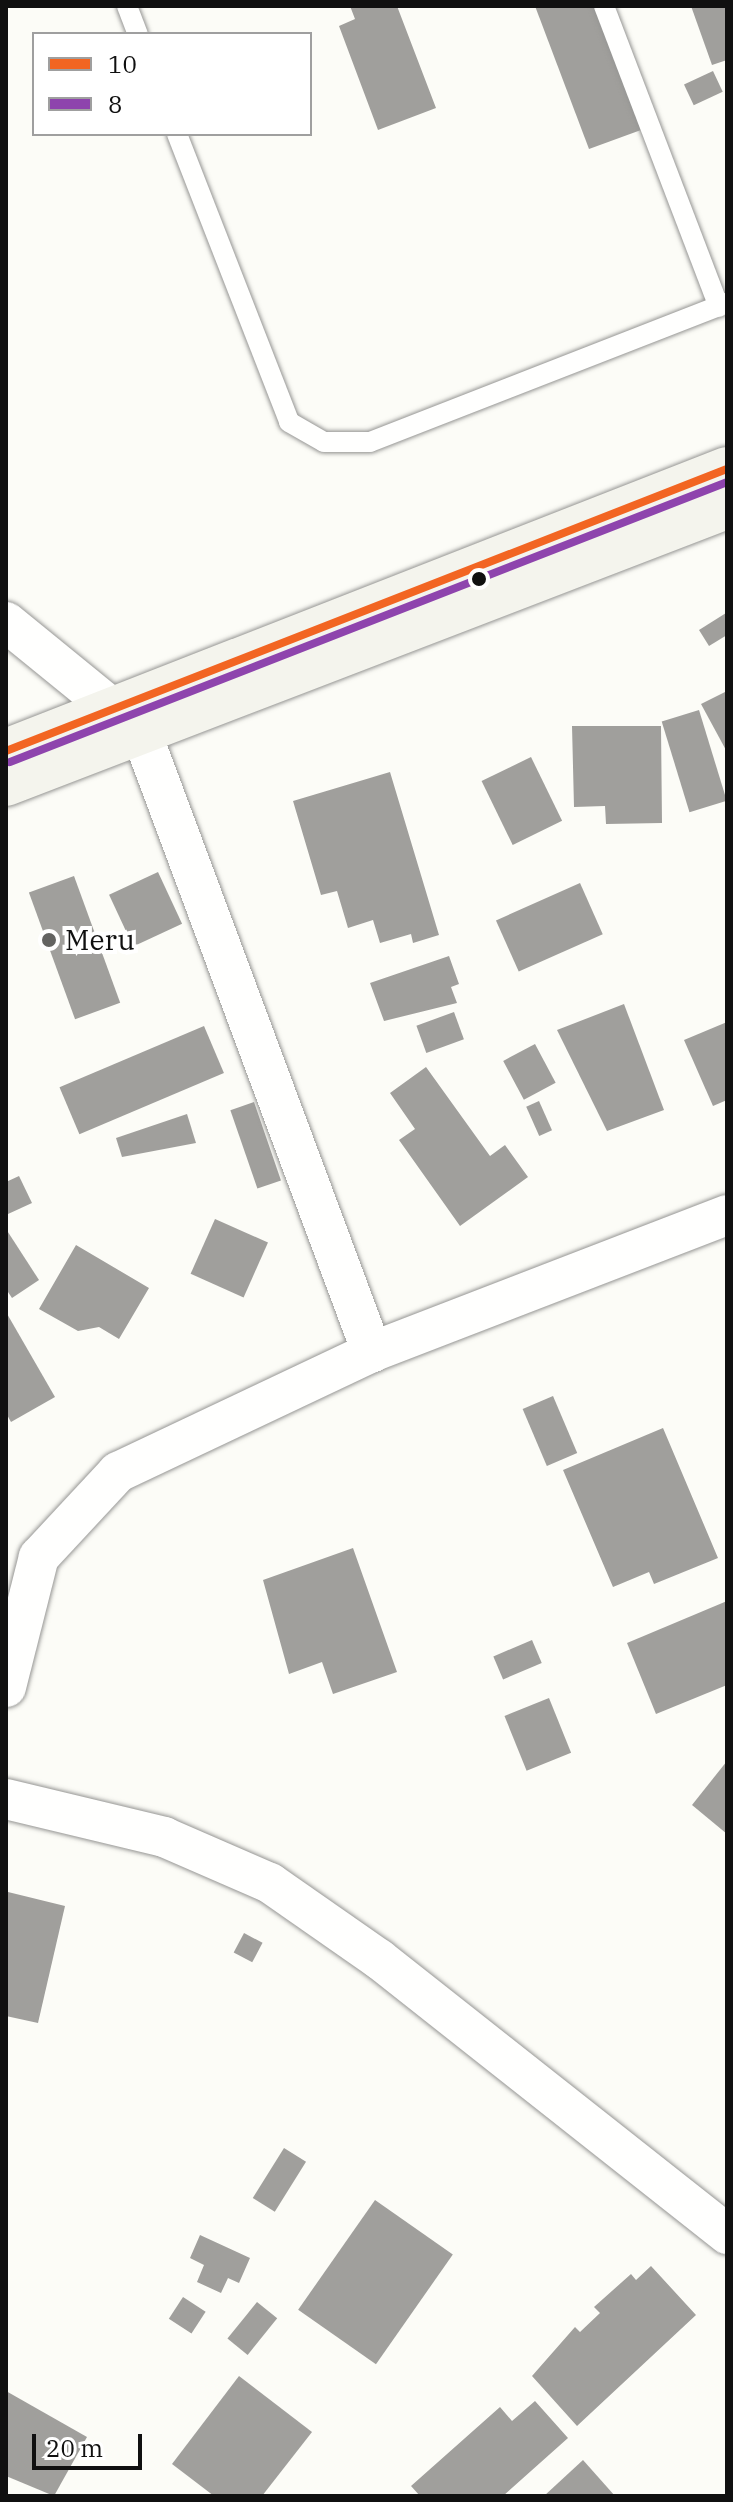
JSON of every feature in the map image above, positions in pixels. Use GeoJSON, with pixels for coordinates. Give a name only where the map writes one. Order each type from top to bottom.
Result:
{"type":"FeatureCollection","features":[{"type":"Feature","properties":{"kind":"main road"},"geometry":{"type":"LineString","coordinates":[[6,784],[129,720],[727,469]]}},
{"type":"Feature","properties":{"kind":"main road"},"geometry":{"type":"LineString","coordinates":[[6,751],[129,720],[727,507]]}},
{"type":"Feature","properties":{"kind":"street"},"geometry":{"type":"LineString","coordinates":[[6,622],[129,720],[372,1352]]}},
{"type":"Feature","properties":{"kind":"street"},"geometry":{"type":"LineString","coordinates":[[6,1687],[39,1557],[79,1506],[118,1472],[372,1352],[727,1215]]}},
{"type":"Feature","properties":{"kind":"street"},"geometry":{"type":"LineString","coordinates":[[6,1799],[164,1837],[270,1883],[379,1959],[727,2234]]}},
{"type":"Feature","properties":{"kind":"lane"},"geometry":{"type":"LineString","coordinates":[[127,6],[137,32]]}},
{"type":"Feature","properties":{"kind":"lane"},"geometry":{"type":"LineString","coordinates":[[178,136],[289,422],[324,442],[370,442],[723,305],[604,6]]}},
{"type":"Feature","properties":{"kind":"building"},"geometry":{"type":"Polygon","coordinates":[[[350,6],[397,6],[436,108],[378,130],[339,26],[355,19],[350,6]]]}},
{"type":"Feature","properties":{"kind":"building"},"geometry":{"type":"Polygon","coordinates":[[[535,6],[595,6],[641,130],[589,149],[535,6]]]}},
{"type":"Feature","properties":{"kind":"building"},"geometry":{"type":"Polygon","coordinates":[[[691,6],[727,6],[727,60],[712,65],[691,6]]]}},
{"type":"Feature","properties":{"kind":"building"},"geometry":{"type":"Polygon","coordinates":[[[713,71],[723,92],[694,105],[684,85],[713,71]]]}},
{"type":"Feature","properties":{"kind":"building"},"geometry":{"type":"Polygon","coordinates":[[[726,613],[727,635],[709,646],[699,630],[726,613]]]}},
{"type":"Feature","properties":{"kind":"building"},"geometry":{"type":"Polygon","coordinates":[[[727,691],[727,752],[701,704],[727,691]]]}},
{"type":"Feature","properties":{"kind":"building"},"geometry":{"type":"Polygon","coordinates":[[[699,710],[727,801],[689,812],[662,721],[699,710]]]}},
{"type":"Feature","properties":{"kind":"building"},"geometry":{"type":"Polygon","coordinates":[[[572,726],[661,726],[662,823],[606,824],[605,806],[574,807],[572,726]]]}},
{"type":"Feature","properties":{"kind":"building"},"geometry":{"type":"Polygon","coordinates":[[[531,757],[562,821],[513,845],[482,781],[531,757]]]}},
{"type":"Feature","properties":{"kind":"building"},"geometry":{"type":"Polygon","coordinates":[[[390,772],[439,935],[413,943],[411,934],[380,943],[373,920],[348,928],[337,891],[321,895],[293,801],[390,772]]]}},
{"type":"Feature","properties":{"kind":"building"},"geometry":{"type":"Polygon","coordinates":[[[158,872],[182,924],[133,946],[109,895],[158,872]]]}},
{"type":"Feature","properties":{"kind":"building"},"geometry":{"type":"Polygon","coordinates":[[[74,876],[120,1003],[75,1019],[29,892],[74,876]]]}},
{"type":"Feature","properties":{"kind":"building"},"geometry":{"type":"Polygon","coordinates":[[[580,883],[603,934],[519,972],[496,920],[580,883]]]}},
{"type":"Feature","properties":{"kind":"building"},"geometry":{"type":"Polygon","coordinates":[[[449,956],[459,984],[451,987],[457,1003],[384,1021],[370,983],[449,956]]]}},
{"type":"Feature","properties":{"kind":"building"},"geometry":{"type":"Polygon","coordinates":[[[624,1004],[664,1110],[607,1131],[557,1030],[624,1004]]]}},
{"type":"Feature","properties":{"kind":"building"},"geometry":{"type":"Polygon","coordinates":[[[454,1012],[464,1039],[426,1053],[416,1026],[454,1012]]]}},
{"type":"Feature","properties":{"kind":"building"},"geometry":{"type":"Polygon","coordinates":[[[727,1022],[727,1100],[713,1106],[684,1040],[727,1022]]]}},
{"type":"Feature","properties":{"kind":"building"},"geometry":{"type":"Polygon","coordinates":[[[204,1026],[224,1073],[79,1134],[59,1087],[204,1026]]]}},
{"type":"Feature","properties":{"kind":"building"},"geometry":{"type":"Polygon","coordinates":[[[535,1044],[556,1083],[524,1100],[503,1061],[535,1044]]]}},
{"type":"Feature","properties":{"kind":"building"},"geometry":{"type":"Polygon","coordinates":[[[426,1067],[490,1156],[505,1145],[528,1177],[460,1226],[399,1140],[415,1129],[390,1093],[426,1067]]]}},
{"type":"Feature","properties":{"kind":"building"},"geometry":{"type":"Polygon","coordinates":[[[539,1101],[552,1130],[539,1136],[526,1107],[539,1101]]]}},
{"type":"Feature","properties":{"kind":"building"},"geometry":{"type":"Polygon","coordinates":[[[254,1102],[281,1180],[257,1189],[230,1110],[254,1102]]]}},
{"type":"Feature","properties":{"kind":"building"},"geometry":{"type":"Polygon","coordinates":[[[187,1114],[196,1143],[122,1157],[116,1138],[187,1114]]]}},
{"type":"Feature","properties":{"kind":"building"},"geometry":{"type":"Polygon","coordinates":[[[19,1176],[32,1203],[8,1214],[6,1182],[19,1176]]]}},
{"type":"Feature","properties":{"kind":"building"},"geometry":{"type":"Polygon","coordinates":[[[215,1219],[268,1243],[244,1297],[191,1274],[215,1219]]]}},
{"type":"Feature","properties":{"kind":"building"},"geometry":{"type":"Polygon","coordinates":[[[6,1229],[39,1280],[12,1298],[6,1289],[6,1229]]]}},
{"type":"Feature","properties":{"kind":"building"},"geometry":{"type":"Polygon","coordinates":[[[76,1245],[149,1288],[119,1339],[99,1327],[78,1331],[39,1309],[76,1245]]]}},
{"type":"Feature","properties":{"kind":"building"},"geometry":{"type":"Polygon","coordinates":[[[6,1312],[55,1397],[11,1422],[6,1413],[6,1312]]]}},
{"type":"Feature","properties":{"kind":"building"},"geometry":{"type":"Polygon","coordinates":[[[553,1396],[577,1453],[547,1466],[523,1409],[553,1396]]]}},
{"type":"Feature","properties":{"kind":"building"},"geometry":{"type":"Polygon","coordinates":[[[663,1428],[718,1558],[654,1584],[649,1572],[613,1587],[563,1470],[663,1428]]]}},
{"type":"Feature","properties":{"kind":"building"},"geometry":{"type":"Polygon","coordinates":[[[353,1548],[397,1672],[333,1694],[322,1662],[289,1674],[263,1580],[353,1548]]]}},
{"type":"Feature","properties":{"kind":"building"},"geometry":{"type":"Polygon","coordinates":[[[727,1601],[727,1685],[656,1714],[627,1643],[727,1601]]]}},
{"type":"Feature","properties":{"kind":"building"},"geometry":{"type":"Polygon","coordinates":[[[532,1640],[542,1663],[503,1679],[493,1656],[532,1640]]]}},
{"type":"Feature","properties":{"kind":"building"},"geometry":{"type":"Polygon","coordinates":[[[549,1698],[571,1753],[527,1771],[504,1716],[549,1698]]]}},
{"type":"Feature","properties":{"kind":"building"},"geometry":{"type":"Polygon","coordinates":[[[727,1761],[727,1834],[692,1805],[727,1761]]]}},
{"type":"Feature","properties":{"kind":"building"},"geometry":{"type":"Polygon","coordinates":[[[8,1892],[65,1906],[38,2023],[6,2016],[8,1892]]]}},
{"type":"Feature","properties":{"kind":"building"},"geometry":{"type":"Polygon","coordinates":[[[244,1933],[263,1943],[252,1962],[234,1952],[244,1933]]]}},
{"type":"Feature","properties":{"kind":"building"},"geometry":{"type":"Polygon","coordinates":[[[284,2148],[306,2162],[275,2212],[253,2198],[284,2148]]]}},
{"type":"Feature","properties":{"kind":"building"},"geometry":{"type":"Polygon","coordinates":[[[375,2200],[453,2254],[376,2364],[298,2310],[375,2200]]]}},
{"type":"Feature","properties":{"kind":"building"},"geometry":{"type":"Polygon","coordinates":[[[200,2235],[250,2258],[239,2283],[228,2278],[221,2293],[197,2282],[204,2265],[190,2258],[200,2235]]]}},
{"type":"Feature","properties":{"kind":"building"},"geometry":{"type":"Polygon","coordinates":[[[651,2266],[696,2315],[577,2426],[532,2376],[575,2327],[580,2332],[600,2313],[594,2307],[631,2274],[636,2280],[651,2266]]]}},
{"type":"Feature","properties":{"kind":"building"},"geometry":{"type":"Polygon","coordinates":[[[183,2297],[206,2312],[191,2334],[169,2319],[183,2297]]]}},
{"type":"Feature","properties":{"kind":"building"},"geometry":{"type":"Polygon","coordinates":[[[257,2302],[277,2318],[248,2355],[227,2339],[257,2302]]]}},
{"type":"Feature","properties":{"kind":"building"},"geometry":{"type":"Polygon","coordinates":[[[239,2376],[312,2432],[262,2496],[214,2496],[172,2464],[239,2376]]]}},
{"type":"Feature","properties":{"kind":"building"},"geometry":{"type":"Polygon","coordinates":[[[6,2391],[87,2437],[54,2496],[6,2476],[6,2391]]]}},
{"type":"Feature","properties":{"kind":"building"},"geometry":{"type":"Polygon","coordinates":[[[535,2401],[568,2438],[503,2496],[420,2496],[411,2486],[500,2407],[512,2421],[535,2401]]]}},
{"type":"Feature","properties":{"kind":"building"},"geometry":{"type":"Polygon","coordinates":[[[583,2460],[615,2496],[544,2496],[583,2460]]]}},
{"type":"Feature","properties":{"kind":"transit line","name":"10"},"geometry":{"type":"LineString","coordinates":[[6,751],[727,469]]}},
{"type":"Feature","properties":{"kind":"transit line","name":"8"},"geometry":{"type":"LineString","coordinates":[[10,762],[727,482]]}},
{"type":"Feature","properties":{"kind":"place","name":"Meru"},"geometry":{"type":"Point","coordinates":[49,940]}}]}
